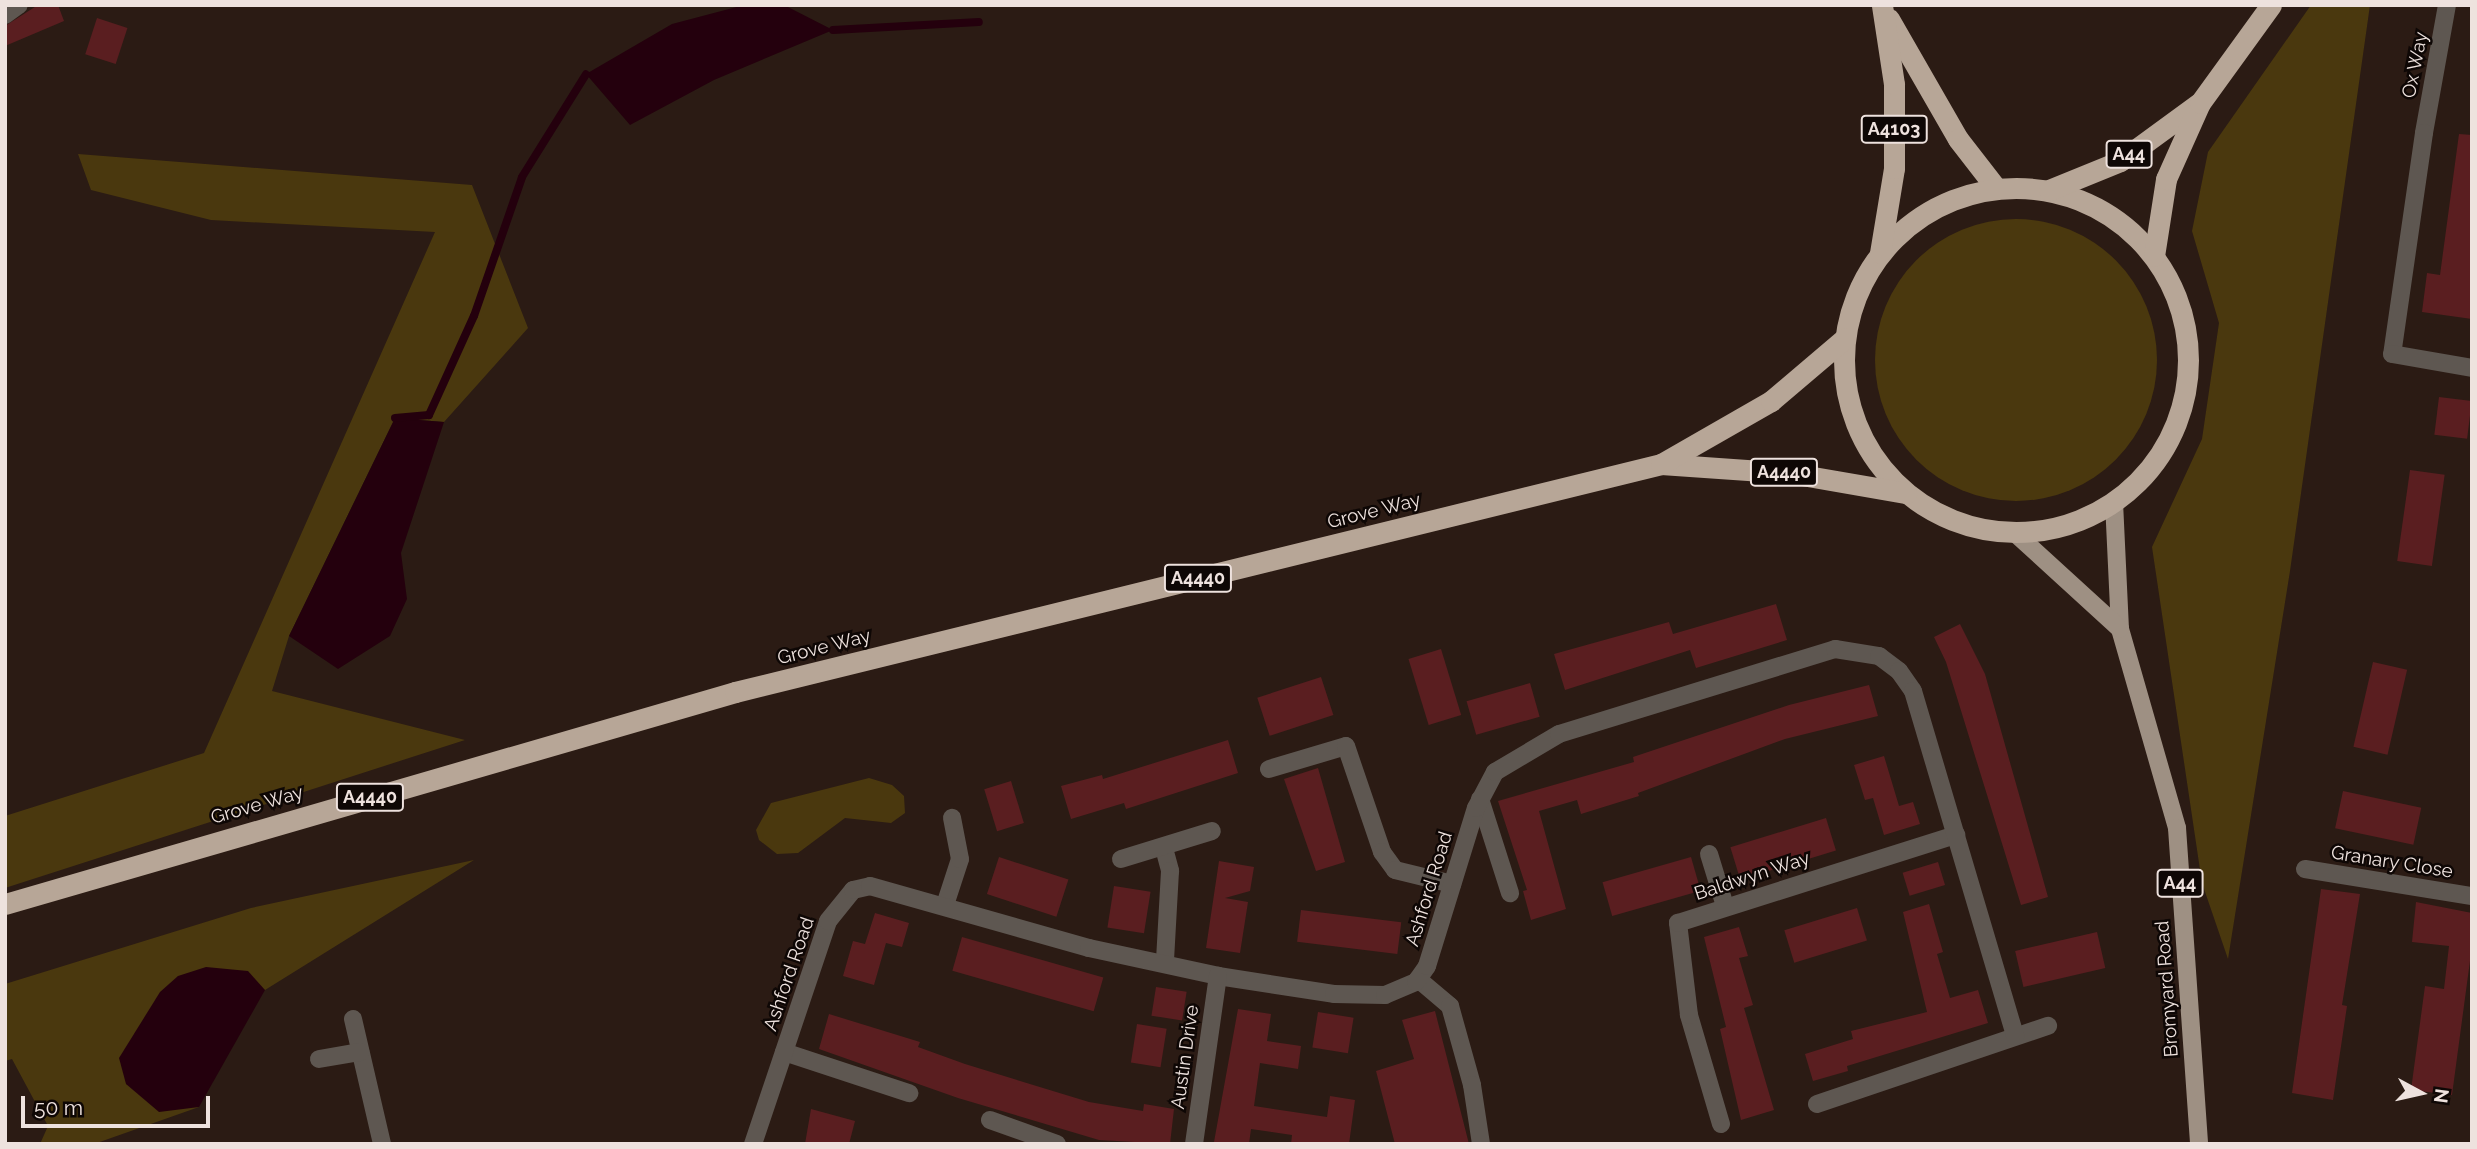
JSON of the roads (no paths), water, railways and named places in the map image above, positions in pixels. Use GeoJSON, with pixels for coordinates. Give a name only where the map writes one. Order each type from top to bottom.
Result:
{"type":"FeatureCollection","features":[{"type":"Feature","properties":{"kind":"highway","name":"A44"},"geometry":{"type":"LineString","coordinates":[[2154,256],[2166,179],[2200,103],[2271,5]]}},
{"type":"Feature","properties":{"kind":"highway","name":"A4103"},"geometry":{"type":"LineString","coordinates":[[1882,6],[1958,139],[1996,188]]}},
{"type":"Feature","properties":{"kind":"highway","name":"A4103"},"geometry":{"type":"LineString","coordinates":[[1881,253],[1894,168],[1894,84],[1882,6]]}},
{"type":"Feature","properties":{"kind":"highway","name":"A44"},"geometry":{"type":"LineString","coordinates":[[2049,190],[2120,161],[2200,103]]}},
{"type":"Feature","properties":{"kind":"highway"},"geometry":{"type":"LineString","coordinates":[[1996,188],[2049,190],[2101,211],[2124,225],[2154,256],[2179,305],[2188,359],[2180,414],[2154,463],[2114,502],[2083,519],[2015,533],[1957,522],[1906,493],[1876,461],[1855,423],[1845,381],[1845,338],[1857,293],[1881,253],[1923,216],[1952,199],[1996,188]]}},
{"type":"Feature","properties":{"kind":"highway","name":"Grove Way"},"geometry":{"type":"LineString","coordinates":[[5,904],[735,692],[1661,464],[1771,401],[1845,338]]}},
{"type":"Feature","properties":{"kind":"highway","name":"Grove Way"},"geometry":{"type":"LineString","coordinates":[[1661,464],[1790,472],[1906,493]]}},
{"type":"Feature","properties":{"kind":"main road","name":"Bromyard Road"},"geometry":{"type":"LineString","coordinates":[[2114,502],[2120,629],[2177,828],[2199,1144]]}},
{"type":"Feature","properties":{"kind":"main road"},"geometry":{"type":"LineString","coordinates":[[2015,533],[2120,629]]}},
{"type":"Feature","properties":{"kind":"street"},"geometry":{"type":"LineString","coordinates":[[5,15],[19,5]]}},
{"type":"Feature","properties":{"kind":"street","name":"Ox Way"},"geometry":{"type":"LineString","coordinates":[[2448,5],[2424,133],[2392,354],[2472,368]]}},
{"type":"Feature","properties":{"kind":"street","name":"Ashford Road"},"geometry":{"type":"LineString","coordinates":[[752,1144],[828,921],[848,893],[870,886],[1090,948],[1165,961],[1218,976],[1359,996],[1401,992],[1418,979],[1430,958],[1480,799],[1495,772],[1559,734],[1835,649],[1858,650],[1880,656],[1899,671],[1913,691],[2015,1036]]}},
{"type":"Feature","properties":{"kind":"street"},"geometry":{"type":"LineString","coordinates":[[1269,769],[1346,746],[1388,861],[1395,870],[1452,884]]}},
{"type":"Feature","properties":{"kind":"street"},"geometry":{"type":"LineString","coordinates":[[1480,799],[1510,892]]}},
{"type":"Feature","properties":{"kind":"street"},"geometry":{"type":"LineString","coordinates":[[945,905],[960,859],[952,818]]}},
{"type":"Feature","properties":{"kind":"street"},"geometry":{"type":"LineString","coordinates":[[1121,859],[1164,848],[1212,831]]}},
{"type":"Feature","properties":{"kind":"street","name":"Baldwyn Way"},"geometry":{"type":"LineString","coordinates":[[1721,1124],[1689,1015],[1678,923],[1956,835]]}},
{"type":"Feature","properties":{"kind":"street"},"geometry":{"type":"LineString","coordinates":[[1164,848],[1170,871],[1165,961]]}},
{"type":"Feature","properties":{"kind":"street"},"geometry":{"type":"LineString","coordinates":[[1709,855],[1725,906]]}},
{"type":"Feature","properties":{"kind":"street","name":"Granary Close"},"geometry":{"type":"LineString","coordinates":[[2305,869],[2472,896]]}},
{"type":"Feature","properties":{"kind":"street","name":"Austin Drive"},"geometry":{"type":"LineString","coordinates":[[1194,1144],[1218,976]]}},
{"type":"Feature","properties":{"kind":"street"},"geometry":{"type":"LineString","coordinates":[[1418,979],[1450,1006],[1472,1085],[1481,1144]]}},
{"type":"Feature","properties":{"kind":"street"},"geometry":{"type":"LineString","coordinates":[[353,1019],[383,1144]]}},
{"type":"Feature","properties":{"kind":"street"},"geometry":{"type":"LineString","coordinates":[[1817,1104],[2048,1026]]}},
{"type":"Feature","properties":{"kind":"street"},"geometry":{"type":"LineString","coordinates":[[319,1059],[360,1052]]}},
{"type":"Feature","properties":{"kind":"street"},"geometry":{"type":"LineString","coordinates":[[785,1052],[909,1093]]}},
{"type":"Feature","properties":{"kind":"street"},"geometry":{"type":"LineString","coordinates":[[990,1120],[1057,1144]]}},
{"type":"Feature","properties":{"kind":"waterway"},"geometry":{"type":"LineString","coordinates":[[833,30],[979,22]]}},
{"type":"Feature","properties":{"kind":"waterway"},"geometry":{"type":"LineString","coordinates":[[395,418],[429,415],[474,316],[522,177],[586,74]]}}]}
